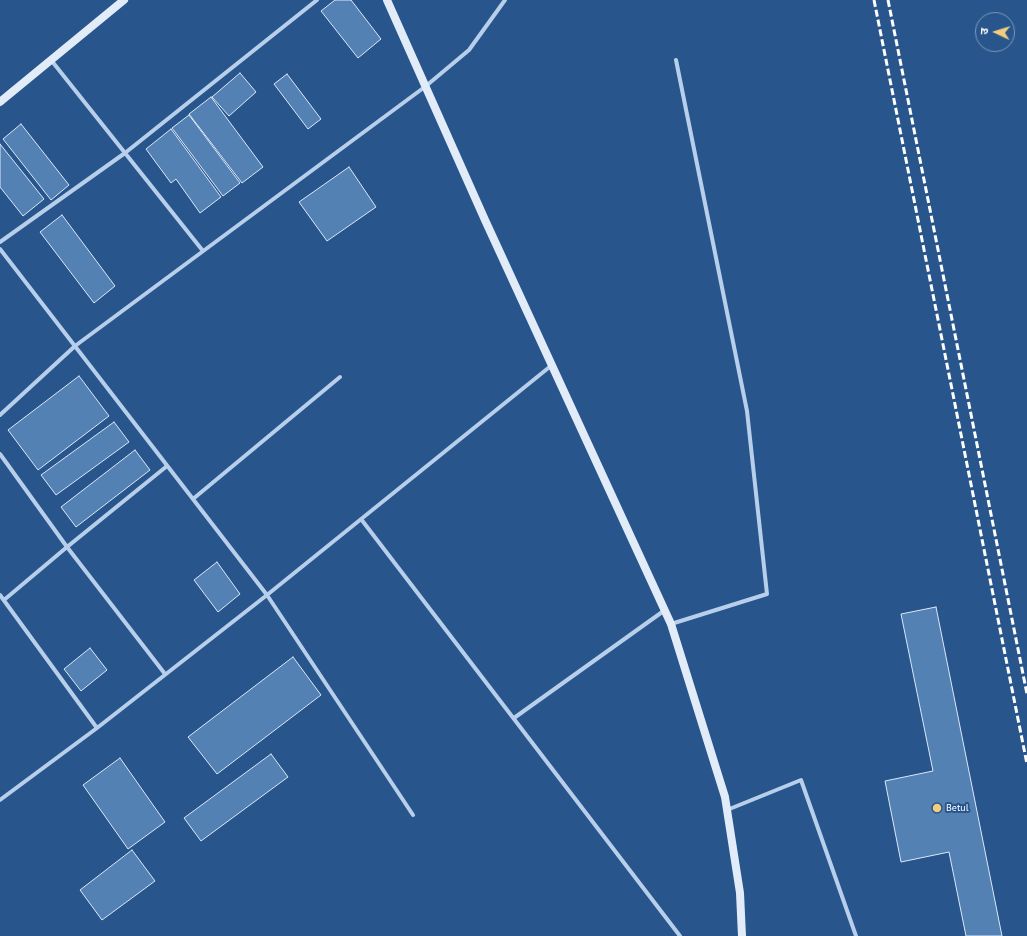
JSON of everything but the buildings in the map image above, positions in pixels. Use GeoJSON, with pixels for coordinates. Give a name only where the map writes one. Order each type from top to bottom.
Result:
{"type":"FeatureCollection","features":[{"type":"Feature","properties":{"kind":"main road"},"geometry":{"type":"LineString","coordinates":[[0,102],[124,0]]}},
{"type":"Feature","properties":{"kind":"main road"},"geometry":{"type":"LineString","coordinates":[[387,0],[671,624],[727,810],[740,893],[742,936]]}},
{"type":"Feature","properties":{"kind":"street"},"geometry":{"type":"LineString","coordinates":[[0,242],[125,153],[317,0]]}},
{"type":"Feature","properties":{"kind":"street"},"geometry":{"type":"LineString","coordinates":[[0,415],[75,346],[426,86],[469,50],[505,0]]}},
{"type":"Feature","properties":{"kind":"street"},"geometry":{"type":"LineString","coordinates":[[51,60],[203,251]]}},
{"type":"Feature","properties":{"kind":"street"},"geometry":{"type":"LineString","coordinates":[[671,624],[766,594],[747,411],[676,60]]}},
{"type":"Feature","properties":{"kind":"street"},"geometry":{"type":"LineString","coordinates":[[0,249],[267,595],[413,815]]}},
{"type":"Feature","properties":{"kind":"street"},"geometry":{"type":"LineString","coordinates":[[0,800],[97,728],[267,595],[553,364]]}},
{"type":"Feature","properties":{"kind":"street"},"geometry":{"type":"LineString","coordinates":[[193,499],[340,376]]}},
{"type":"Feature","properties":{"kind":"street"},"geometry":{"type":"LineString","coordinates":[[0,454],[67,547],[165,674]]}},
{"type":"Feature","properties":{"kind":"street"},"geometry":{"type":"LineString","coordinates":[[4,600],[167,466]]}},
{"type":"Feature","properties":{"kind":"street"},"geometry":{"type":"LineString","coordinates":[[362,519],[680,936]]}},
{"type":"Feature","properties":{"kind":"street"},"geometry":{"type":"LineString","coordinates":[[0,595],[97,728]]}},
{"type":"Feature","properties":{"kind":"street"},"geometry":{"type":"LineString","coordinates":[[514,718],[665,610]]}},
{"type":"Feature","properties":{"kind":"street"},"geometry":{"type":"LineString","coordinates":[[727,810],[801,780],[856,936]]}},
{"type":"Feature","properties":{"kind":"railway"},"geometry":{"type":"LineString","coordinates":[[874,0],[1027,764]]}},
{"type":"Feature","properties":{"kind":"railway"},"geometry":{"type":"LineString","coordinates":[[888,0],[1027,694]]}},
{"type":"Feature","properties":{"kind":"place","name":"Betul"},"geometry":{"type":"Point","coordinates":[937,808]}}]}
